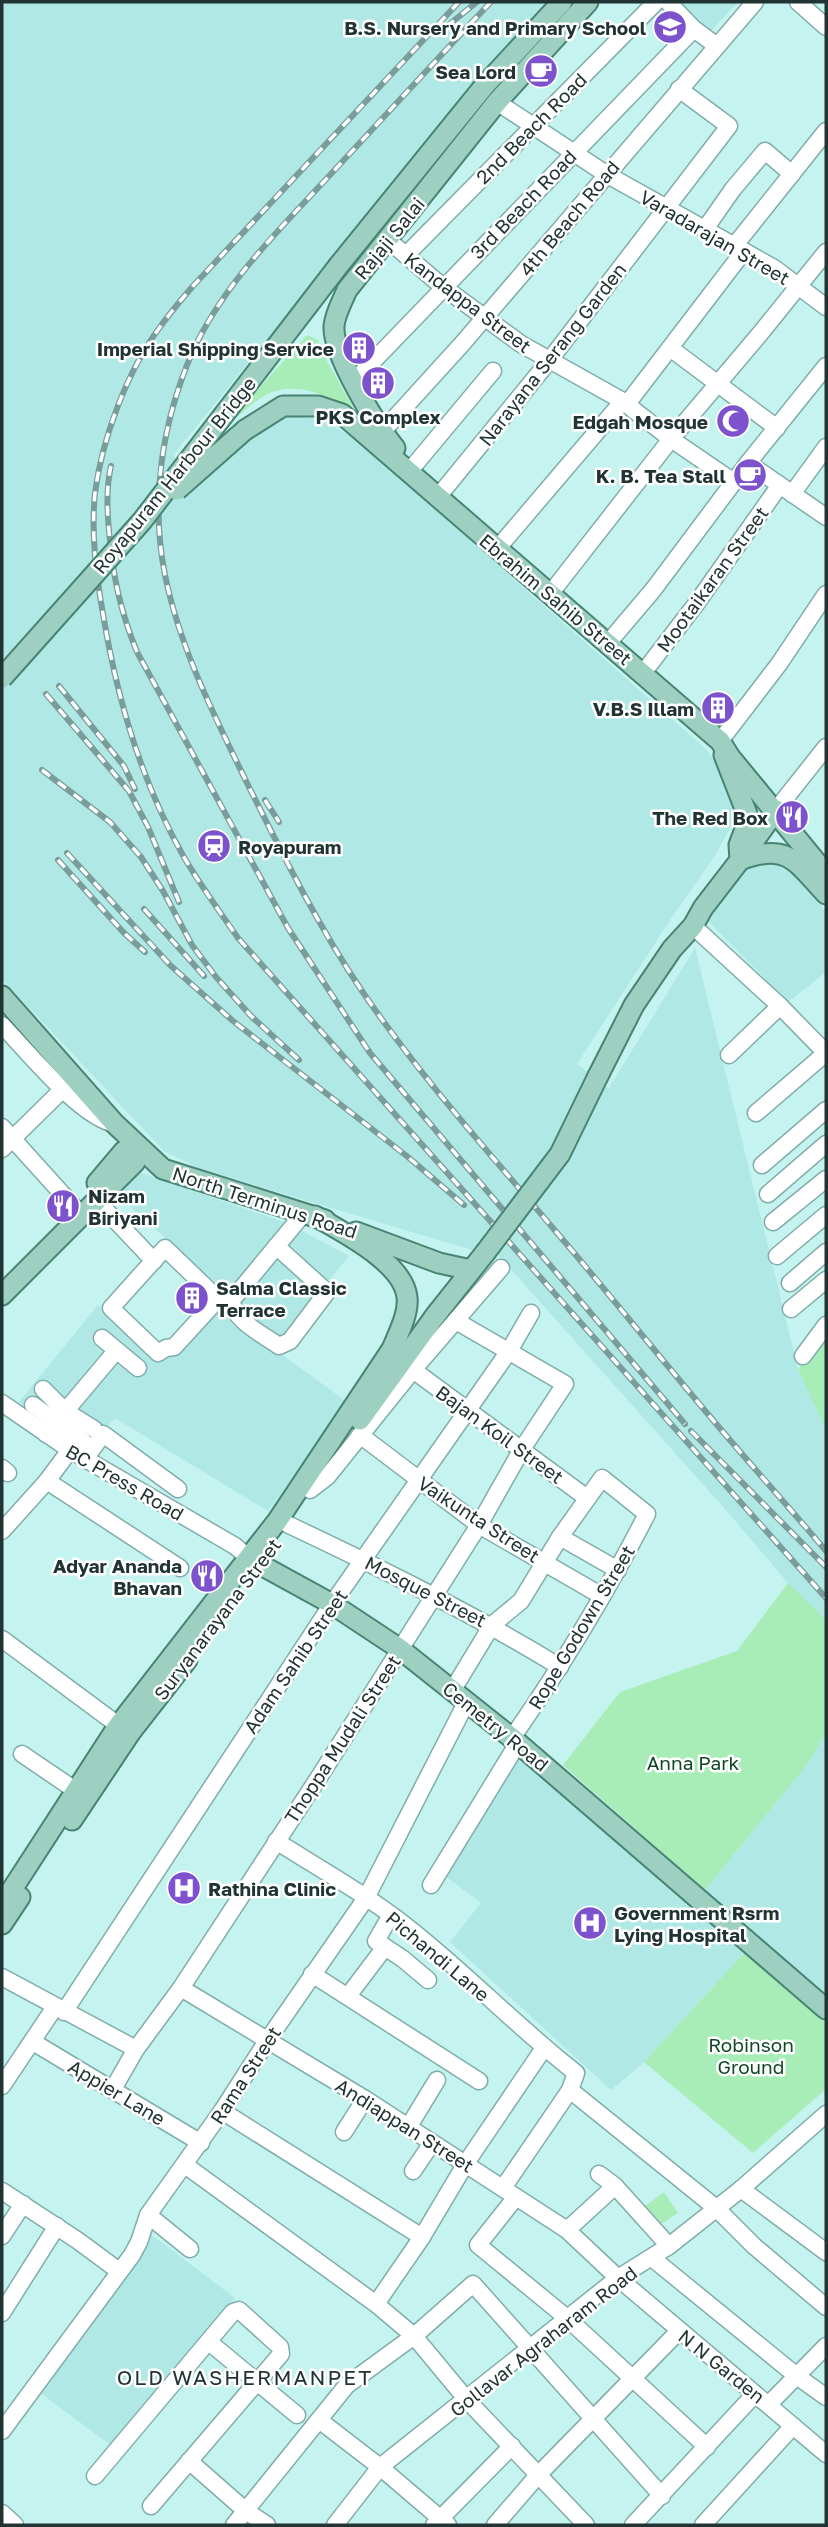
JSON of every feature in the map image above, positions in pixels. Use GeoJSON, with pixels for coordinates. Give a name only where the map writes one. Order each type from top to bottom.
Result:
{"type":"FeatureCollection","features":[{"type":"Feature","properties":{"kind":"main road","name":"Rajaji Salai"},"geometry":{"type":"LineString","coordinates":[[339,265],[485,85],[562,2]]}},
{"type":"Feature","properties":{"kind":"main road","name":"Rajaji Salai"},"geometry":{"type":"LineString","coordinates":[[438,498],[383,432],[354,381],[343,359],[334,329],[337,314],[347,290],[496,102],[588,2]]}},
{"type":"Feature","properties":{"kind":"main road","name":"Royapuram Harbour Bridge"},"geometry":{"type":"LineString","coordinates":[[2,678],[142,521],[339,265]]}},
{"type":"Feature","properties":{"kind":"main road","name":"Ebrahim Sahib Street"},"geometry":{"type":"LineString","coordinates":[[142,521],[245,430],[283,406],[318,406],[342,414],[720,741],[730,757],[776,810],[826,894]]}},
{"type":"Feature","properties":{"kind":"main road"},"geometry":{"type":"LineString","coordinates":[[720,741],[749,819],[739,845],[740,860],[755,855],[798,851]]}},
{"type":"Feature","properties":{"kind":"main road","name":"Suryanarayana Street"},"geometry":{"type":"LineString","coordinates":[[2,1905],[75,1790],[286,1524],[435,1316],[559,1154],[634,1005],[672,948],[693,926],[703,908],[776,810]]}},
{"type":"Feature","properties":{"kind":"main road","name":"Ebrahim Sahib Street"},"geometry":{"type":"LineString","coordinates":[[798,851],[826,874]]}},
{"type":"Feature","properties":{"kind":"main road","name":"North Terminus Road"},"geometry":{"type":"LineString","coordinates":[[2,996],[115,1124],[163,1169],[309,1214],[439,1263],[471,1270]]}},
{"type":"Feature","properties":{"kind":"main road"},"geometry":{"type":"LineString","coordinates":[[115,1124],[130,1157],[163,1169]]}},
{"type":"Feature","properties":{"kind":"main road"},"geometry":{"type":"LineString","coordinates":[[2,1295],[100,1198],[130,1157]]}},
{"type":"Feature","properties":{"kind":"main road"},"geometry":{"type":"LineString","coordinates":[[2,1278],[130,1157]]}},
{"type":"Feature","properties":{"kind":"main road","name":"Suryanarayana Street"},"geometry":{"type":"LineString","coordinates":[[256,1562],[392,1349],[403,1322],[407,1297],[401,1280],[387,1264],[365,1246],[309,1214]]}},
{"type":"Feature","properties":{"kind":"main road","name":"Cemetry Road"},"geometry":{"type":"LineString","coordinates":[[256,1562],[332,1604],[400,1649],[515,1740],[826,2009]]}},
{"type":"Feature","properties":{"kind":"main road","name":"Suryanarayana Street"},"geometry":{"type":"LineString","coordinates":[[2,1924],[124,1730]]}},
{"type":"Feature","properties":{"kind":"street","name":"2nd Beach Road"},"geometry":{"type":"LineString","coordinates":[[407,255],[656,2]]}},
{"type":"Feature","properties":{"kind":"street"},"geometry":{"type":"LineString","coordinates":[[668,2],[694,29],[717,46]]}},
{"type":"Feature","properties":{"kind":"street","name":"4th Beach Road"},"geometry":{"type":"LineString","coordinates":[[383,432],[755,2]]}},
{"type":"Feature","properties":{"kind":"street"},"geometry":{"type":"LineString","coordinates":[[798,2],[826,27]]}},
{"type":"Feature","properties":{"kind":"street","name":"3rd Beach Road"},"geometry":{"type":"LineString","coordinates":[[354,381],[694,29]]}},
{"type":"Feature","properties":{"kind":"street","name":"Narayana Serang Garden"},"geometry":{"type":"LineString","coordinates":[[438,498],[549,361],[729,126],[679,89]]}},
{"type":"Feature","properties":{"kind":"street","name":"Varadarajan Street"},"geometry":{"type":"LineString","coordinates":[[496,102],[607,174],[740,248],[826,307]]}},
{"type":"Feature","properties":{"kind":"street"},"geometry":{"type":"LineString","coordinates":[[497,548],[670,348],[792,174],[826,131]]}},
{"type":"Feature","properties":{"kind":"street"},"geometry":{"type":"LineString","coordinates":[[705,229],[733,189],[765,151],[792,174]]}},
{"type":"Feature","properties":{"kind":"street","name":"Kandappa Street"},"geometry":{"type":"LineString","coordinates":[[388,240],[443,287],[521,344],[625,402],[671,439],[734,482]]}},
{"type":"Feature","properties":{"kind":"street"},"geometry":{"type":"LineString","coordinates":[[550,594],[671,439],[826,251]]}},
{"type":"Feature","properties":{"kind":"street"},"geometry":{"type":"LineString","coordinates":[[670,348],[777,428]]}},
{"type":"Feature","properties":{"kind":"street"},"geometry":{"type":"LineString","coordinates":[[608,643],[648,596],[748,463],[826,366]]}},
{"type":"Feature","properties":{"kind":"street"},"geometry":{"type":"LineString","coordinates":[[412,468],[493,371]]}},
{"type":"Feature","properties":{"kind":"street","name":"Mootaikaran Street"},"geometry":{"type":"LineString","coordinates":[[643,673],[786,490],[826,447]]}},
{"type":"Feature","properties":{"kind":"street"},"geometry":{"type":"LineString","coordinates":[[748,463],[826,517]]}},
{"type":"Feature","properties":{"kind":"street"},"geometry":{"type":"LineString","coordinates":[[720,741],[779,664],[826,594]]}},
{"type":"Feature","properties":{"kind":"street"},"geometry":{"type":"LineString","coordinates":[[776,810],[826,747]]}},
{"type":"Feature","properties":{"kind":"street"},"geometry":{"type":"LineString","coordinates":[[693,926],[824,1047],[756,1113]]}},
{"type":"Feature","properties":{"kind":"street"},"geometry":{"type":"LineString","coordinates":[[729,1055],[780,1006]]}},
{"type":"Feature","properties":{"kind":"street"},"geometry":{"type":"LineString","coordinates":[[2,1025],[63,1089],[96,1118],[115,1124]]}},
{"type":"Feature","properties":{"kind":"street"},"geometry":{"type":"LineString","coordinates":[[63,1089],[6,1138],[75,1208]]}},
{"type":"Feature","properties":{"kind":"street"},"geometry":{"type":"LineString","coordinates":[[762,1165],[826,1110]]}},
{"type":"Feature","properties":{"kind":"street"},"geometry":{"type":"LineString","coordinates":[[768,1194],[826,1144]]}},
{"type":"Feature","properties":{"kind":"street"},"geometry":{"type":"LineString","coordinates":[[773,1222],[826,1178]]}},
{"type":"Feature","properties":{"kind":"street"},"geometry":{"type":"LineString","coordinates":[[100,1198],[157,1258]]}},
{"type":"Feature","properties":{"kind":"street"},"geometry":{"type":"LineString","coordinates":[[276,1246],[327,1292],[283,1346],[279,1346],[239,1317],[232,1308],[232,1300],[276,1246],[309,1214]]}},
{"type":"Feature","properties":{"kind":"street"},"geometry":{"type":"LineString","coordinates":[[778,1256],[826,1215]]}},
{"type":"Feature","properties":{"kind":"street"},"geometry":{"type":"LineString","coordinates":[[165,1248],[218,1298],[174,1347],[158,1353],[111,1308],[157,1258],[165,1248]]}},
{"type":"Feature","properties":{"kind":"street"},"geometry":{"type":"LineString","coordinates":[[790,1283],[826,1252]]}},
{"type":"Feature","properties":{"kind":"street"},"geometry":{"type":"LineString","coordinates":[[310,1490],[327,1477],[413,1370],[501,1268]]}},
{"type":"Feature","properties":{"kind":"street"},"geometry":{"type":"LineString","coordinates":[[791,1309],[826,1280]]}},
{"type":"Feature","properties":{"kind":"street","name":"Adam Sahib Street"},"geometry":{"type":"LineString","coordinates":[[2,2086],[60,2010],[332,1604],[509,1351],[531,1313]]}},
{"type":"Feature","properties":{"kind":"street"},"geometry":{"type":"LineString","coordinates":[[456,1321],[509,1351]]}},
{"type":"Feature","properties":{"kind":"street"},"geometry":{"type":"LineString","coordinates":[[803,1356],[826,1325]]}},
{"type":"Feature","properties":{"kind":"street"},"geometry":{"type":"LineString","coordinates":[[102,1338],[138,1368]]}},
{"type":"Feature","properties":{"kind":"street"},"geometry":{"type":"LineString","coordinates":[[55,1422],[116,1351]]}},
{"type":"Feature","properties":{"kind":"street","name":"Thoppa Mudali Street"},"geometry":{"type":"LineString","coordinates":[[113,2089],[136,2049],[181,1988],[400,1649],[479,1525],[522,1449],[565,1384],[509,1351]]}},
{"type":"Feature","properties":{"kind":"street","name":"Bajan Koil Street"},"geometry":{"type":"LineString","coordinates":[[413,1370],[587,1498]]}},
{"type":"Feature","properties":{"kind":"street"},"geometry":{"type":"LineString","coordinates":[[43,1389],[55,1422]]}},
{"type":"Feature","properties":{"kind":"street","name":"BC Press Road"},"geometry":{"type":"LineString","coordinates":[[2,1403],[55,1422],[83,1440],[85,1459],[235,1545],[256,1562]]}},
{"type":"Feature","properties":{"kind":"street"},"geometry":{"type":"LineString","coordinates":[[2,1531],[83,1440],[33,1405]]}},
{"type":"Feature","properties":{"kind":"street"},"geometry":{"type":"LineString","coordinates":[[85,1459],[103,1434],[178,1489]]}},
{"type":"Feature","properties":{"kind":"street","name":"Vaikunta Street"},"geometry":{"type":"LineString","coordinates":[[360,1435],[479,1525],[602,1597]]}},
{"type":"Feature","properties":{"kind":"street","name":"Rope Godown Street"},"geometry":{"type":"LineString","coordinates":[[431,1885],[618,1570],[647,1514],[602,1478],[587,1498]]}},
{"type":"Feature","properties":{"kind":"street"},"geometry":{"type":"LineString","coordinates":[[47,1481],[180,1568]]}},
{"type":"Feature","properties":{"kind":"street"},"geometry":{"type":"LineString","coordinates":[[492,1625],[522,1601],[587,1498]]}},
{"type":"Feature","properties":{"kind":"street","name":"Mosque Street"},"geometry":{"type":"LineString","coordinates":[[286,1524],[492,1625],[560,1667]]}},
{"type":"Feature","properties":{"kind":"street"},"geometry":{"type":"LineString","coordinates":[[560,1537],[618,1570]]}},
{"type":"Feature","properties":{"kind":"street","name":"Rama Street"},"geometry":{"type":"LineString","coordinates":[[2,2431],[139,2242],[148,2215],[201,2143],[267,2040],[366,1898],[492,1625]]}},
{"type":"Feature","properties":{"kind":"street"},"geometry":{"type":"LineString","coordinates":[[2,1639],[124,1730]]}},
{"type":"Feature","properties":{"kind":"street"},"geometry":{"type":"LineString","coordinates":[[22,1754],[75,1790]]}},
{"type":"Feature","properties":{"kind":"street","name":"Pichandi Lane"},"geometry":{"type":"LineString","coordinates":[[276,1842],[366,1898],[438,1952],[544,2048],[576,2073],[570,2090]]}},
{"type":"Feature","properties":{"kind":"street"},"geometry":{"type":"LineString","coordinates":[[391,1915],[376,1941],[428,1980]]}},
{"type":"Feature","properties":{"kind":"street"},"geometry":{"type":"LineString","coordinates":[[348,1996],[385,1947]]}},
{"type":"Feature","properties":{"kind":"street"},"geometry":{"type":"LineString","coordinates":[[312,1974],[479,2081]]}},
{"type":"Feature","properties":{"kind":"street"},"geometry":{"type":"LineString","coordinates":[[2,1977],[136,2049]]}},
{"type":"Feature","properties":{"kind":"street","name":"Andiappan Street"},"geometry":{"type":"LineString","coordinates":[[181,1988],[409,2126],[567,2230],[618,2278]]}},
{"type":"Feature","properties":{"kind":"street","name":"Appier Lane"},"geometry":{"type":"LineString","coordinates":[[33,2042],[201,2143]]}},
{"type":"Feature","properties":{"kind":"street"},"geometry":{"type":"LineString","coordinates":[[376,2304],[422,2238],[466,2163],[544,2048]]}},
{"type":"Feature","properties":{"kind":"street"},"geometry":{"type":"LineString","coordinates":[[409,2126],[437,2080]]}},
{"type":"Feature","properties":{"kind":"street"},"geometry":{"type":"LineString","coordinates":[[707,2447],[567,2318],[478,2245],[570,2090],[716,2208],[754,2246],[826,2307]]}},
{"type":"Feature","properties":{"kind":"street"},"geometry":{"type":"LineString","coordinates":[[344,2132],[365,2099]]}},
{"type":"Feature","properties":{"kind":"street"},"geometry":{"type":"LineString","coordinates":[[222,2111],[422,2238]]}},
{"type":"Feature","properties":{"kind":"street","name":"Gollavar Agraharam Road"},"geometry":{"type":"LineString","coordinates":[[335,2525],[380,2467],[618,2278],[668,2246],[740,2189],[826,2114]]}},
{"type":"Feature","properties":{"kind":"street"},"geometry":{"type":"LineString","coordinates":[[413,2171],[432,2143]]}},
{"type":"Feature","properties":{"kind":"street"},"geometry":{"type":"LineString","coordinates":[[185,2165],[376,2304],[414,2336],[467,2400],[586,2525]]}},
{"type":"Feature","properties":{"kind":"street"},"geometry":{"type":"LineString","coordinates":[[599,2174],[615,2186],[668,2246]]}},
{"type":"Feature","properties":{"kind":"street"},"geometry":{"type":"LineString","coordinates":[[567,2230],[615,2186]]}},
{"type":"Feature","properties":{"kind":"street"},"geometry":{"type":"LineString","coordinates":[[740,2189],[826,2252]]}},
{"type":"Feature","properties":{"kind":"street"},"geometry":{"type":"LineString","coordinates":[[2,2191],[57,2226],[119,2271]]}},
{"type":"Feature","properties":{"kind":"street"},"geometry":{"type":"LineString","coordinates":[[2,2236],[23,2204]]}},
{"type":"Feature","properties":{"kind":"street"},"geometry":{"type":"LineString","coordinates":[[148,2215],[190,2249]]}},
{"type":"Feature","properties":{"kind":"street"},"geometry":{"type":"LineString","coordinates":[[2,2313],[57,2226]]}},
{"type":"Feature","properties":{"kind":"street"},"geometry":{"type":"LineString","coordinates":[[652,2258],[826,2398]]}},
{"type":"Feature","properties":{"kind":"street","name":"N N Garden"},"geometry":{"type":"LineString","coordinates":[[618,2278],[793,2426],[823,2446]]}},
{"type":"Feature","properties":{"kind":"street"},"geometry":{"type":"LineString","coordinates":[[234,2525],[347,2385],[414,2336],[472,2284],[662,2496]]}},
{"type":"Feature","properties":{"kind":"street"},"geometry":{"type":"LineString","coordinates":[[95,2476],[233,2312],[239,2310],[282,2350],[151,2506]]}},
{"type":"Feature","properties":{"kind":"street"},"geometry":{"type":"LineString","coordinates":[[495,2525],[539,2474],[679,2331]]}},
{"type":"Feature","properties":{"kind":"street"},"geometry":{"type":"LineString","coordinates":[[209,2342],[297,2415]]}},
{"type":"Feature","properties":{"kind":"street"},"geometry":{"type":"LineString","coordinates":[[769,2404],[826,2346]]}},
{"type":"Feature","properties":{"kind":"street"},"geometry":{"type":"LineString","coordinates":[[633,2525],[755,2394]]}},
{"type":"Feature","properties":{"kind":"street"},"geometry":{"type":"LineString","coordinates":[[319,2420],[380,2467],[441,2523],[512,2446]]}},
{"type":"Feature","properties":{"kind":"street"},"geometry":{"type":"LineString","coordinates":[[703,2525],[793,2426]]}},
{"type":"Feature","properties":{"kind":"street"},"geometry":{"type":"LineString","coordinates":[[189,2461],[267,2525]]}},
{"type":"Feature","properties":{"kind":"street"},"geometry":{"type":"LineString","coordinates":[[2,2514],[15,2525]]}},
{"type":"Feature","properties":{"kind":"shaded area"},"geometry":{"type":"Polygon","coordinates":[[[2,2],[551,2],[487,69],[174,454],[180,495],[250,430],[286,415],[320,419],[349,435],[403,481],[707,750],[728,784],[737,816],[714,857],[577,1064],[609,1088],[695,948],[798,1369],[826,1430],[826,1620],[788,1583],[483,1238],[472,1250],[198,1168],[164,1151],[2,979],[2,2]]]}},
{"type":"Feature","properties":{"kind":"shaded area"},"geometry":{"type":"Polygon","coordinates":[[[678,2],[738,2],[711,31],[678,2]]]}},
{"type":"Feature","properties":{"kind":"shaded area"},"geometry":{"type":"Polygon","coordinates":[[[766,859],[791,871],[826,912],[826,972],[788,1002],[707,920],[748,867],[766,859]]]}},
{"type":"Feature","properties":{"kind":"shaded area"},"geometry":{"type":"Polygon","coordinates":[[[138,1172],[287,1223],[349,1256],[273,1348],[347,1402],[268,1511],[115,1418],[89,1447],[19,1402],[98,1305],[155,1356],[220,1287],[117,1195],[138,1172]]]}},
{"type":"Feature","properties":{"kind":"shaded area"},"geometry":{"type":"Polygon","coordinates":[[[826,1733],[826,1993],[705,1890],[806,1766],[826,1733]]]}},
{"type":"Feature","properties":{"kind":"shaded area","name":"Government Rsrm Lying Hospital"},"geometry":{"type":"Polygon","coordinates":[[[520,1756],[746,1951],[644,2062],[611,2090],[450,1942],[481,1903],[444,1875],[520,1756]]]}},
{"type":"Feature","properties":{"kind":"shaded area"},"geometry":{"type":"Polygon","coordinates":[[[145,2230],[235,2298],[112,2446],[39,2392],[145,2230]]]}},
{"type":"Feature","properties":{"kind":"green space"},"geometry":{"type":"Polygon","coordinates":[[[307,335],[318,340],[355,411],[314,392],[281,390],[259,399],[225,426],[307,335]]]}},
{"type":"Feature","properties":{"kind":"green space"},"geometry":{"type":"Polygon","coordinates":[[[826,1333],[826,1430],[798,1369],[826,1333]]]}},
{"type":"Feature","properties":{"kind":"green space","name":"Anna Park"},"geometry":{"type":"Polygon","coordinates":[[[788,1583],[826,1620],[826,1733],[806,1766],[705,1890],[563,1765],[620,1692],[737,1651],[788,1583]]]}},
{"type":"Feature","properties":{"kind":"green space","name":"Robinson Ground"},"geometry":{"type":"Polygon","coordinates":[[[746,1951],[826,2023],[826,2089],[753,2153],[644,2062],[746,1951]]]}},
{"type":"Feature","properties":{"kind":"green space"},"geometry":{"type":"Polygon","coordinates":[[[664,2192],[678,2213],[658,2226],[644,2207],[664,2192]]]}},
{"type":"Feature","properties":{"kind":"railway"},"geometry":{"type":"LineString","coordinates":[[459,2],[193,286],[160,327],[137,364],[110,428],[95,493],[94,539],[98,584],[116,678],[133,740],[156,801],[191,869],[238,938],[826,1598]]}},
{"type":"Feature","properties":{"kind":"railway"},"geometry":{"type":"LineString","coordinates":[[446,27],[477,2]]}},
{"type":"Feature","properties":{"kind":"railway"},"geometry":{"type":"LineString","coordinates":[[491,2],[272,237],[219,304],[205,328],[182,380],[166,434],[159,490],[165,575],[189,656],[223,734],[302,890],[362,991],[454,1112],[826,1551]]}},
{"type":"Feature","properties":{"kind":"railway"},"geometry":{"type":"LineString","coordinates":[[111,466],[107,499],[111,548],[118,593],[131,637],[288,928],[370,1053],[685,1424]]}},
{"type":"Feature","properties":{"kind":"railway"},"geometry":{"type":"LineString","coordinates":[[59,686],[124,766],[135,789]]}},
{"type":"Feature","properties":{"kind":"railway"},"geometry":{"type":"LineString","coordinates":[[46,694],[129,791],[148,827],[179,902]]}},
{"type":"Feature","properties":{"kind":"railway"},"geometry":{"type":"LineString","coordinates":[[42,770],[110,822],[141,857],[192,945],[216,977],[251,1016],[299,1060]]}},
{"type":"Feature","properties":{"kind":"railway"},"geometry":{"type":"LineString","coordinates":[[265,800],[279,822]]}},
{"type":"Feature","properties":{"kind":"railway"},"geometry":{"type":"LineString","coordinates":[[67,853],[171,966],[233,1021],[408,1157],[464,1205]]}},
{"type":"Feature","properties":{"kind":"railway"},"geometry":{"type":"LineString","coordinates":[[58,860],[124,933],[145,952]]}},
{"type":"Feature","properties":{"kind":"railway"},"geometry":{"type":"LineString","coordinates":[[144,909],[204,976]]}},
{"type":"Feature","properties":{"kind":"railway"},"geometry":{"type":"LineString","coordinates":[[691,1431],[826,1567]]}},
{"type":"Feature","properties":{"kind":"place","name":"B.S. Nursery and Primary School"},"geometry":{"type":"Point","coordinates":[670,27]}},
{"type":"Feature","properties":{"kind":"place","name":"Sea Lord"},"geometry":{"type":"Point","coordinates":[541,71]}},
{"type":"Feature","properties":{"kind":"place","name":"Imperial Shipping Service"},"geometry":{"type":"Point","coordinates":[359,348]}},
{"type":"Feature","properties":{"kind":"place","name":"PKS Complex"},"geometry":{"type":"Point","coordinates":[378,383]}},
{"type":"Feature","properties":{"kind":"place","name":"Edgah Mosque"},"geometry":{"type":"Point","coordinates":[733,421]}},
{"type":"Feature","properties":{"kind":"place","name":"K. B. Tea Stall"},"geometry":{"type":"Point","coordinates":[750,475]}},
{"type":"Feature","properties":{"kind":"place","name":"V.B.S Illam"},"geometry":{"type":"Point","coordinates":[718,708]}},
{"type":"Feature","properties":{"kind":"place","name":"The Red Box"},"geometry":{"type":"Point","coordinates":[792,817]}},
{"type":"Feature","properties":{"kind":"place","name":"Royapuram"},"geometry":{"type":"Point","coordinates":[214,846]}},
{"type":"Feature","properties":{"kind":"place","name":"Nizam Biriyani"},"geometry":{"type":"Point","coordinates":[63,1206]}},
{"type":"Feature","properties":{"kind":"place","name":"Salma Classic Terrace"},"geometry":{"type":"Point","coordinates":[192,1298]}},
{"type":"Feature","properties":{"kind":"place","name":"Adyar Ananda Bhavan"},"geometry":{"type":"Point","coordinates":[207,1576]}},
{"type":"Feature","properties":{"kind":"place","name":"Rathina Clinic"},"geometry":{"type":"Point","coordinates":[184,1888]}},
{"type":"Feature","properties":{"kind":"place","name":"Government Rsrm Lying Hospital"},"geometry":{"type":"Point","coordinates":[590,1923]}},
{"type":"Feature","properties":{"kind":"district","name":"OLD WASHERMANPET"},"geometry":{"type":"Point","coordinates":[245,2377]}}]}
